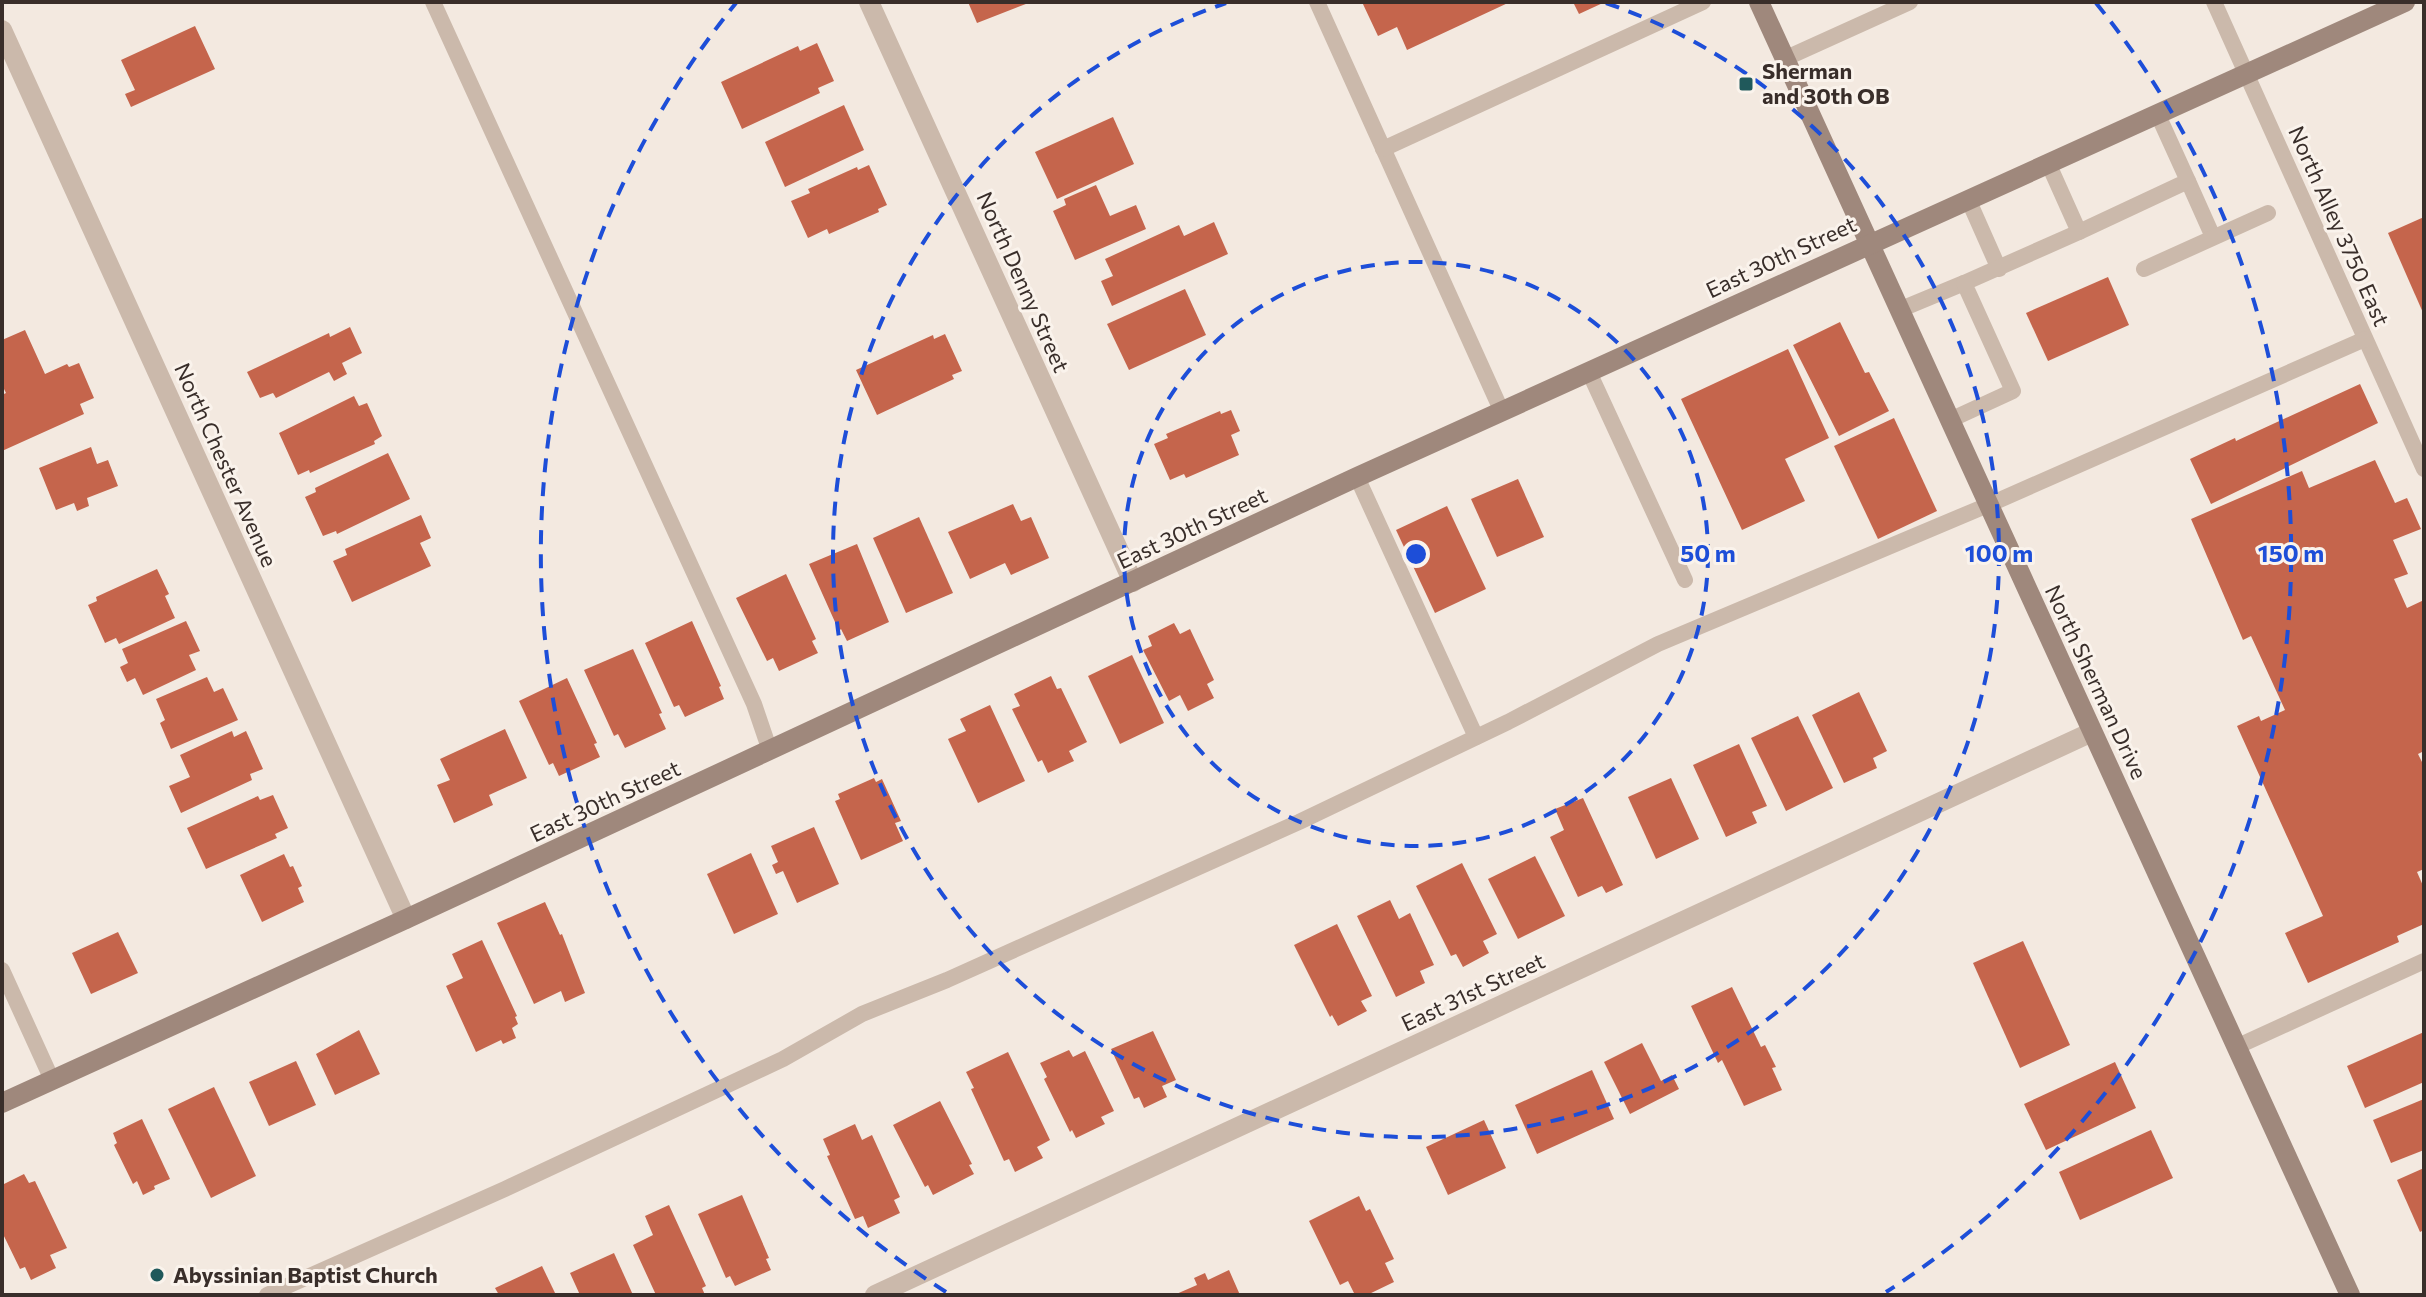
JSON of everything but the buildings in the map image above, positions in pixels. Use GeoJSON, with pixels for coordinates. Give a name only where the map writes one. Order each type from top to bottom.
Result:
{"type":"FeatureCollection","features":[{"type":"Feature","properties":{"kind":"main road","name":"North Sherman Drive"},"geometry":{"type":"LineString","coordinates":[[1759,2],[2350,1295]]}},
{"type":"Feature","properties":{"kind":"main road","name":"East 30th Street"},"geometry":{"type":"LineString","coordinates":[[2,1103],[770,751],[1357,477],[2405,2]]}},
{"type":"Feature","properties":{"kind":"street","name":"North Denny Street"},"geometry":{"type":"LineString","coordinates":[[869,2],[1133,582]]}},
{"type":"Feature","properties":{"kind":"street","name":"North Chester Avenue"},"geometry":{"type":"LineString","coordinates":[[2,30],[406,919]]}},
{"type":"Feature","properties":{"kind":"street","name":"East 31st Street"},"geometry":{"type":"LineString","coordinates":[[875,1295],[2092,732]]}},
{"type":"Feature","properties":{"kind":"lane"},"geometry":{"type":"LineString","coordinates":[[433,2],[754,704],[770,751]]}},
{"type":"Feature","properties":{"kind":"lane"},"geometry":{"type":"LineString","coordinates":[[1317,2],[1502,412]]}},
{"type":"Feature","properties":{"kind":"lane"},"geometry":{"type":"LineString","coordinates":[[1383,149],[1703,2]]}},
{"type":"Feature","properties":{"kind":"lane"},"geometry":{"type":"LineString","coordinates":[[1784,59],[1910,2]]}},
{"type":"Feature","properties":{"kind":"lane","name":"North Alley 3750 East"},"geometry":{"type":"LineString","coordinates":[[2214,2],[2424,469]]}},
{"type":"Feature","properties":{"kind":"lane"},"geometry":{"type":"LineString","coordinates":[[2158,115],[2213,237]]}},
{"type":"Feature","properties":{"kind":"lane"},"geometry":{"type":"LineString","coordinates":[[2049,165],[2079,232]]}},
{"type":"Feature","properties":{"kind":"lane"},"geometry":{"type":"LineString","coordinates":[[1899,310],[1999,269],[2188,181]]}},
{"type":"Feature","properties":{"kind":"lane"},"geometry":{"type":"LineString","coordinates":[[1968,199],[1999,269]]}},
{"type":"Feature","properties":{"kind":"lane"},"geometry":{"type":"LineString","coordinates":[[2144,269],[2268,213]]}},
{"type":"Feature","properties":{"kind":"lane"},"geometry":{"type":"LineString","coordinates":[[1950,420],[2013,391],[1964,283]]}},
{"type":"Feature","properties":{"kind":"lane"},"geometry":{"type":"LineString","coordinates":[[267,1295],[505,1189],[769,1065],[862,1014],[947,980],[1299,822],[1476,737],[1658,644],[1988,505],[2365,339]]}},
{"type":"Feature","properties":{"kind":"lane"},"geometry":{"type":"LineString","coordinates":[[1589,372],[1685,580]]}},
{"type":"Feature","properties":{"kind":"lane"},"geometry":{"type":"LineString","coordinates":[[1357,477],[1476,737]]}},
{"type":"Feature","properties":{"kind":"lane"},"geometry":{"type":"LineString","coordinates":[[2236,1047],[2424,961]]}},
{"type":"Feature","properties":{"kind":"lane"},"geometry":{"type":"LineString","coordinates":[[2,970],[52,1080]]}},
{"type":"Feature","properties":{"kind":"place","name":"Sherman and 30th OB"},"geometry":{"type":"Point","coordinates":[1746,84]}},
{"type":"Feature","properties":{"kind":"place","name":"Abyssinian Baptist Church"},"geometry":{"type":"Point","coordinates":[157,1275]}}]}
